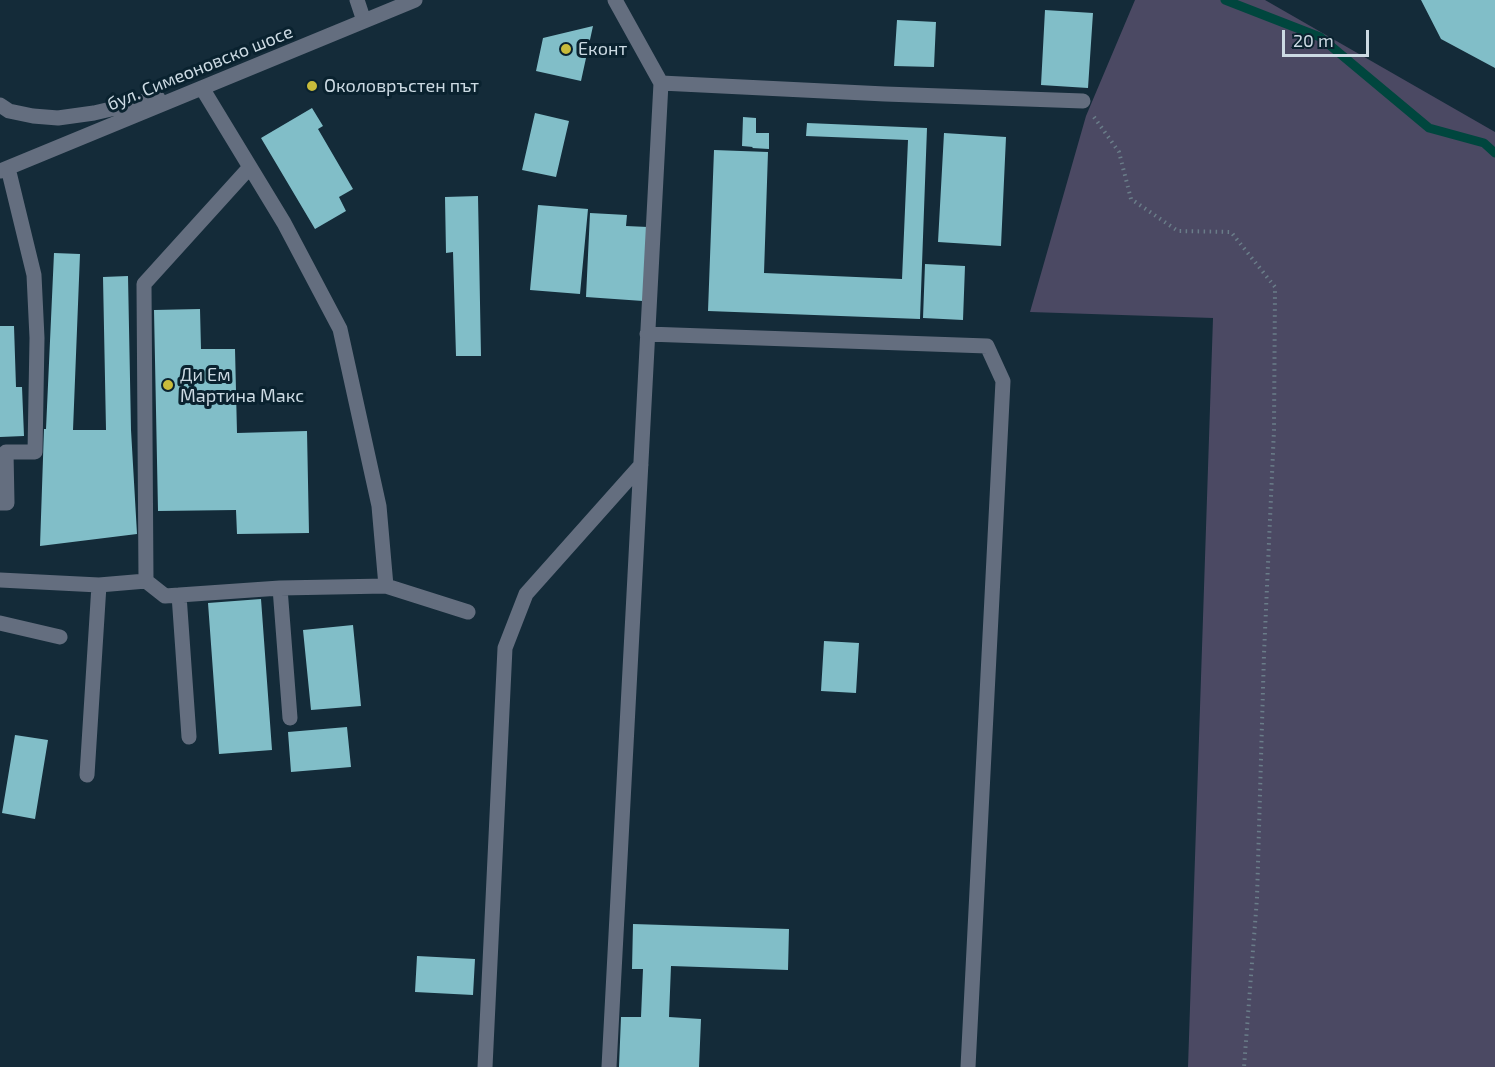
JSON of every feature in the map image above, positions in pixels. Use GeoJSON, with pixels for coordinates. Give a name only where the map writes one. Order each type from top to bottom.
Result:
{"type":"FeatureCollection","features":[{"type":"Feature","properties":{"kind":"street"},"geometry":{"type":"LineString","coordinates":[[357,0],[364,21]]}},
{"type":"Feature","properties":{"kind":"street","name":"бул. Симеоновско шосе"},"geometry":{"type":"LineString","coordinates":[[4,170],[415,0]]}},
{"type":"Feature","properties":{"kind":"street"},"geometry":{"type":"LineString","coordinates":[[609,1067],[661,83],[615,0]]}},
{"type":"Feature","properties":{"kind":"street"},"geometry":{"type":"LineString","coordinates":[[661,83],[873,94],[1083,101]]}},
{"type":"Feature","properties":{"kind":"street"},"geometry":{"type":"LineString","coordinates":[[0,105],[9,111],[58,118],[94,113],[202,88],[284,223],[340,329],[379,506],[386,586]]}},
{"type":"Feature","properties":{"kind":"street"},"geometry":{"type":"LineString","coordinates":[[146,581],[144,284],[250,167]]}},
{"type":"Feature","properties":{"kind":"street"},"geometry":{"type":"LineString","coordinates":[[0,503],[7,503],[6,452],[34,452],[37,338],[34,275],[4,170]]}},
{"type":"Feature","properties":{"kind":"street"},"geometry":{"type":"LineString","coordinates":[[647,334],[987,346],[1003,381],[968,1067]]}},
{"type":"Feature","properties":{"kind":"street"},"geometry":{"type":"LineString","coordinates":[[485,1067],[506,648],[526,594],[641,465]]}},
{"type":"Feature","properties":{"kind":"street"},"geometry":{"type":"LineString","coordinates":[[0,580],[99,585],[146,581],[165,596],[280,588],[386,586],[468,612]]}},
{"type":"Feature","properties":{"kind":"street"},"geometry":{"type":"LineString","coordinates":[[87,775],[99,585]]}},
{"type":"Feature","properties":{"kind":"street"},"geometry":{"type":"LineString","coordinates":[[280,588],[290,718]]}},
{"type":"Feature","properties":{"kind":"street"},"geometry":{"type":"LineString","coordinates":[[179,595],[189,737]]}},
{"type":"Feature","properties":{"kind":"street"},"geometry":{"type":"LineString","coordinates":[[0,623],[60,637]]}},
{"type":"Feature","properties":{"kind":"path"},"geometry":{"type":"LineString","coordinates":[[1083,101],[1119,152],[1131,199],[1178,231],[1231,232],[1275,287],[1274,430],[1264,654],[1257,898],[1244,1067]]}},
{"type":"Feature","properties":{"kind":"shaded area"},"geometry":{"type":"Polygon","coordinates":[[[1135,0],[1265,0],[1495,132],[1495,1067],[1188,1067],[1213,318],[1030,312],[1086,116],[1135,0]]]}},
{"type":"Feature","properties":{"kind":"building"},"geometry":{"type":"Polygon","coordinates":[[[1421,0],[1495,0],[1495,68],[1441,39],[1421,0]]]}},
{"type":"Feature","properties":{"kind":"building"},"geometry":{"type":"Polygon","coordinates":[[[1045,10],[1093,13],[1088,88],[1041,85],[1045,10]]]}},
{"type":"Feature","properties":{"kind":"building"},"geometry":{"type":"Polygon","coordinates":[[[897,20],[936,22],[934,67],[894,66],[897,20]]]}},
{"type":"Feature","properties":{"kind":"building"},"geometry":{"type":"Polygon","coordinates":[[[593,26],[581,81],[536,71],[543,38],[593,26]]]}},
{"type":"Feature","properties":{"kind":"building"},"geometry":{"type":"Polygon","coordinates":[[[312,108],[323,126],[318,129],[353,189],[339,197],[346,211],[315,229],[261,138],[312,108]]]}},
{"type":"Feature","properties":{"kind":"building"},"geometry":{"type":"Polygon","coordinates":[[[535,113],[569,121],[556,177],[522,170],[535,113]]]}},
{"type":"Feature","properties":{"kind":"building"},"geometry":{"type":"Polygon","coordinates":[[[743,117],[756,118],[756,133],[769,133],[769,149],[742,146],[743,117]]]}},
{"type":"Feature","properties":{"kind":"building"},"geometry":{"type":"Polygon","coordinates":[[[807,123],[927,128],[920,319],[708,311],[714,150],[768,152],[764,273],[902,279],[908,140],[806,136],[807,123]]]}},
{"type":"Feature","properties":{"kind":"building"},"geometry":{"type":"Polygon","coordinates":[[[944,133],[1006,137],[1001,246],[938,242],[944,133]]]}},
{"type":"Feature","properties":{"kind":"building"},"geometry":{"type":"Polygon","coordinates":[[[478,196],[481,356],[456,356],[453,252],[446,253],[445,197],[478,196]]]}},
{"type":"Feature","properties":{"kind":"building"},"geometry":{"type":"Polygon","coordinates":[[[538,205],[588,209],[580,294],[530,290],[538,205]]]}},
{"type":"Feature","properties":{"kind":"building"},"geometry":{"type":"Polygon","coordinates":[[[590,213],[627,215],[626,226],[648,227],[643,301],[586,297],[590,213]]]}},
{"type":"Feature","properties":{"kind":"building"},"geometry":{"type":"Polygon","coordinates":[[[54,253],[80,254],[73,430],[106,430],[103,277],[128,276],[131,430],[137,534],[40,546],[44,429],[46,429],[54,253]]]}},
{"type":"Feature","properties":{"kind":"building"},"geometry":{"type":"Polygon","coordinates":[[[925,264],[965,266],[963,320],[923,318],[925,264]]]}},
{"type":"Feature","properties":{"kind":"building"},"geometry":{"type":"Polygon","coordinates":[[[200,309],[201,349],[235,349],[237,433],[307,431],[309,533],[237,534],[236,510],[158,511],[154,310],[200,309]]]}},
{"type":"Feature","properties":{"kind":"building"},"geometry":{"type":"Polygon","coordinates":[[[0,326],[14,326],[16,387],[22,387],[24,436],[0,437],[0,326]]]}},
{"type":"Feature","properties":{"kind":"building"},"geometry":{"type":"Polygon","coordinates":[[[261,599],[272,750],[219,754],[208,603],[261,599]]]}},
{"type":"Feature","properties":{"kind":"building"},"geometry":{"type":"Polygon","coordinates":[[[353,625],[361,706],[311,710],[303,630],[353,625]]]}},
{"type":"Feature","properties":{"kind":"building"},"geometry":{"type":"Polygon","coordinates":[[[824,641],[859,643],[856,693],[821,691],[824,641]]]}},
{"type":"Feature","properties":{"kind":"building"},"geometry":{"type":"Polygon","coordinates":[[[347,727],[351,767],[291,772],[288,732],[347,727]]]}},
{"type":"Feature","properties":{"kind":"building"},"geometry":{"type":"Polygon","coordinates":[[[15,735],[48,740],[35,819],[2,813],[15,735]]]}},
{"type":"Feature","properties":{"kind":"building"},"geometry":{"type":"Polygon","coordinates":[[[633,924],[789,929],[788,970],[671,966],[669,1017],[701,1019],[699,1067],[619,1067],[621,1017],[641,1017],[643,969],[632,969],[633,924]]]}},
{"type":"Feature","properties":{"kind":"building"},"geometry":{"type":"Polygon","coordinates":[[[417,956],[475,959],[473,995],[415,992],[417,956]]]}},
{"type":"Feature","properties":{"kind":"waterway"},"geometry":{"type":"LineString","coordinates":[[1225,0],[1320,37],[1429,128],[1484,143],[1495,153]]}},
{"type":"Feature","properties":{"kind":"place","name":"Еконт"},"geometry":{"type":"Point","coordinates":[566,49]}},
{"type":"Feature","properties":{"kind":"place","name":"Околовръстен път"},"geometry":{"type":"Point","coordinates":[312,86]}},
{"type":"Feature","properties":{"kind":"place","name":"Ди Ем Мартина Макс"},"geometry":{"type":"Point","coordinates":[168,385]}}]}
